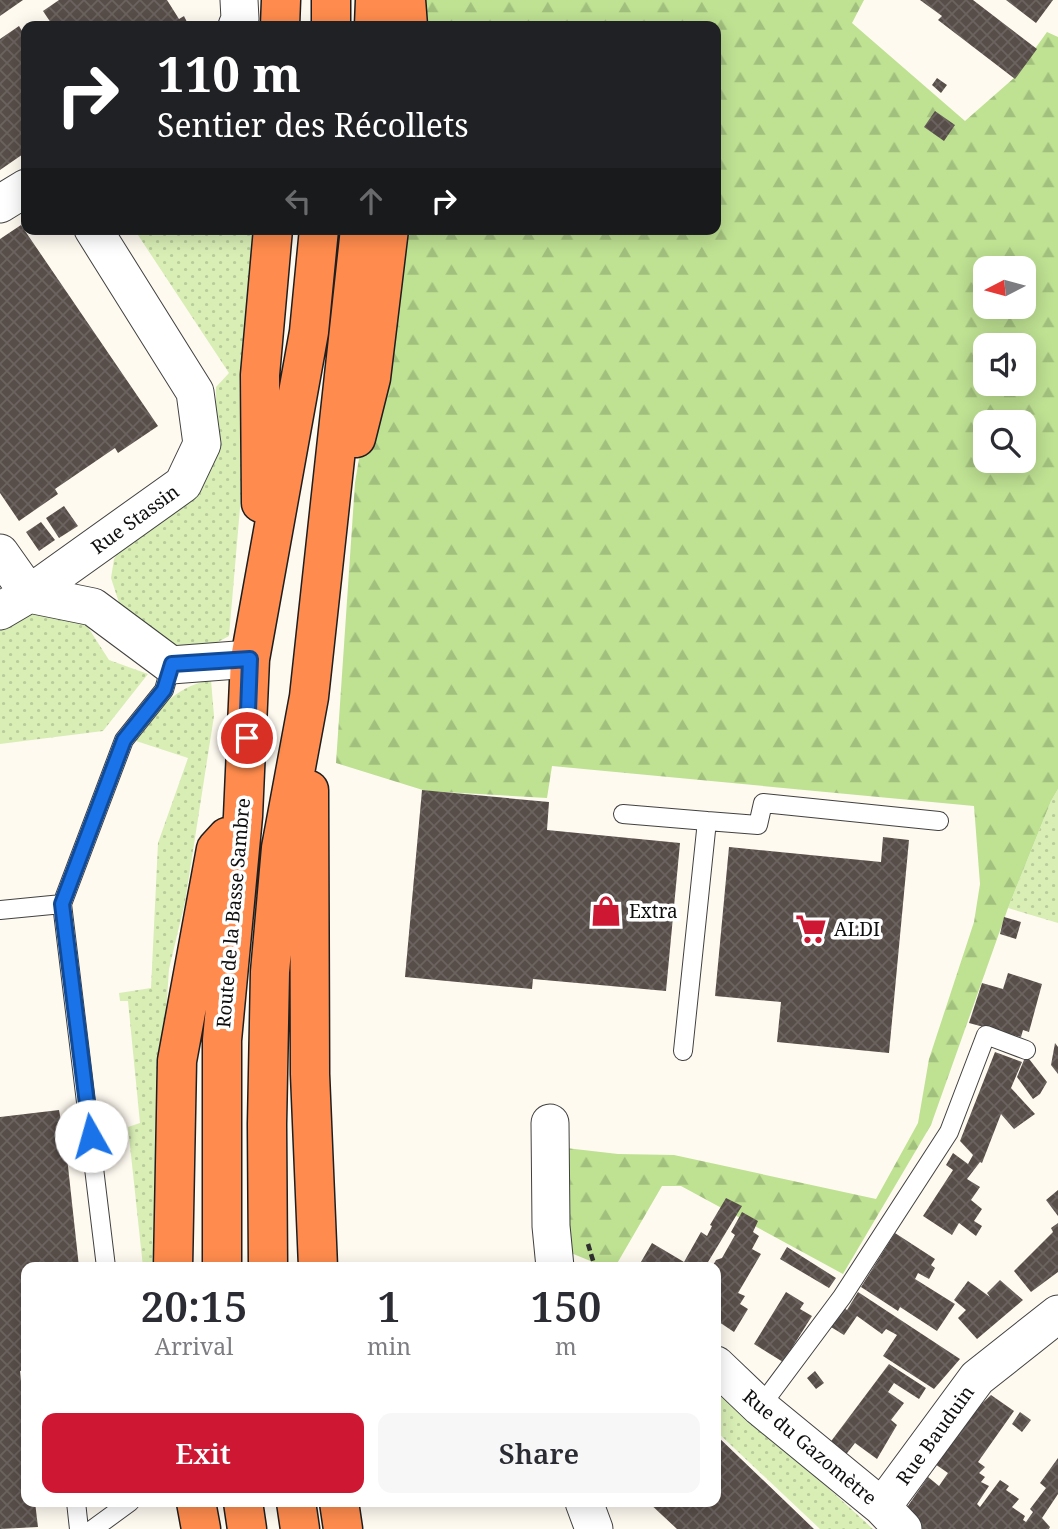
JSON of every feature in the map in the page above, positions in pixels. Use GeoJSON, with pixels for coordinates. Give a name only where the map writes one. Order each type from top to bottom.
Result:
{"type":"FeatureCollection","features":[{"type":"Feature","properties":{"kind":"highway"},"geometry":{"type":"LineString","coordinates":[[280,21],[281,0]]}},
{"type":"Feature","properties":{"kind":"highway"},"geometry":{"type":"LineString","coordinates":[[331,0],[331,21]]}},
{"type":"Feature","properties":{"kind":"highway"},"geometry":{"type":"LineString","coordinates":[[374,21],[375,0]]}},
{"type":"Feature","properties":{"kind":"highway"},"geometry":{"type":"LineString","coordinates":[[406,0],[408,21]]}},
{"type":"Feature","properties":{"kind":"highway"},"geometry":{"type":"LineString","coordinates":[[261,604],[260,375],[272,235]]}},
{"type":"Feature","properties":{"kind":"highway","name":"Route de la Basse Sambre"},"geometry":{"type":"LineString","coordinates":[[222,1262],[222,1040],[243,816],[250,659],[309,332],[318,235]]}},
{"type":"Feature","properties":{"kind":"highway"},"geometry":{"type":"LineString","coordinates":[[268,1262],[270,972],[281,848],[309,697],[359,235]]}},
{"type":"Feature","properties":{"kind":"highway"},"geometry":{"type":"LineString","coordinates":[[321,576],[371,378],[387,235]]}},
{"type":"Feature","properties":{"kind":"highway"},"geometry":{"type":"LineString","coordinates":[[309,697],[310,1074],[318,1262]]}},
{"type":"Feature","properties":{"kind":"highway"},"geometry":{"type":"LineString","coordinates":[[173,1262],[177,1060],[216,849],[243,816]]}},
{"type":"Feature","properties":{"kind":"highway"},"geometry":{"type":"LineString","coordinates":[[197,1507],[201,1529]]}},
{"type":"Feature","properties":{"kind":"highway"},"geometry":{"type":"LineString","coordinates":[[244,1507],[247,1529]]}},
{"type":"Feature","properties":{"kind":"highway"},"geometry":{"type":"LineString","coordinates":[[297,1507],[300,1529]]}},
{"type":"Feature","properties":{"kind":"highway"},"geometry":{"type":"LineString","coordinates":[[340,1507],[343,1529]]}},
{"type":"Feature","properties":{"kind":"street"},"geometry":{"type":"LineString","coordinates":[[239,0],[239,21]]}},
{"type":"Feature","properties":{"kind":"street"},"geometry":{"type":"LineString","coordinates":[[0,204],[21,191]]}},
{"type":"Feature","properties":{"kind":"street","name":"Rue Stassin"},"geometry":{"type":"LineString","coordinates":[[15,603],[184,484],[202,444],[195,392],[97,235]]}},
{"type":"Feature","properties":{"kind":"street"},"geometry":{"type":"LineString","coordinates":[[0,553],[15,603],[93,607],[172,664],[250,659]]}},
{"type":"Feature","properties":{"kind":"street"},"geometry":{"type":"LineString","coordinates":[[550,1123],[551,1226],[555,1262]]}},
{"type":"Feature","properties":{"kind":"street","name":"Rue Bauduin"},"geometry":{"type":"LineString","coordinates":[[892,1518],[977,1378],[1058,1314]]}},
{"type":"Feature","properties":{"kind":"street","name":"Rue du Gazomètre"},"geometry":{"type":"LineString","coordinates":[[721,1370],[760,1407],[892,1518]]}},
{"type":"Feature","properties":{"kind":"street"},"geometry":{"type":"LineString","coordinates":[[586,1507],[594,1529]]}},
{"type":"Feature","properties":{"kind":"lane"},"geometry":{"type":"LineString","coordinates":[[105,1262],[62,904],[124,740],[164,690],[172,664]]}},
{"type":"Feature","properties":{"kind":"lane"},"geometry":{"type":"LineString","coordinates":[[623,814],[758,825],[763,803],[939,821]]}},
{"type":"Feature","properties":{"kind":"lane"},"geometry":{"type":"LineString","coordinates":[[683,1051],[707,821]]}},
{"type":"Feature","properties":{"kind":"lane"},"geometry":{"type":"LineString","coordinates":[[0,910],[62,904]]}},
{"type":"Feature","properties":{"kind":"lane"},"geometry":{"type":"LineString","coordinates":[[760,1407],[842,1297],[949,1132],[986,1035],[1026,1050]]}},
{"type":"Feature","properties":{"kind":"lane"},"geometry":{"type":"LineString","coordinates":[[77,1507],[79,1529]]}},
{"type":"Feature","properties":{"kind":"lane"},"geometry":{"type":"LineString","coordinates":[[93,1529],[123,1507]]}},
{"type":"Feature","properties":{"kind":"green space"},"geometry":{"type":"Polygon","coordinates":[[[416,0],[864,0],[852,23],[965,121],[1014,78],[1047,32],[1058,37],[1058,789],[1008,908],[931,1125],[843,1274],[681,1186],[662,1186],[618,1262],[593,1262],[571,1253],[566,1148],[618,1154],[674,1155],[876,1199],[918,1123],[929,1059],[974,922],[980,884],[974,806],[552,766],[547,798],[426,791],[336,763],[355,483],[396,235],[721,235],[721,21],[414,21],[416,0]]]}},
{"type":"Feature","properties":{"kind":"green space"},"geometry":{"type":"Polygon","coordinates":[[[138,235],[263,235],[229,636],[216,643],[189,650],[173,649],[122,612],[111,578],[114,559],[122,545],[215,429],[216,387],[229,373],[138,235]]]}},
{"type":"Feature","properties":{"kind":"green space"},"geometry":{"type":"Polygon","coordinates":[[[21,612],[82,618],[109,660],[148,674],[103,731],[0,744],[0,626],[21,612]]]}},
{"type":"Feature","properties":{"kind":"green space"},"geometry":{"type":"Polygon","coordinates":[[[211,680],[214,716],[185,902],[169,969],[162,1072],[161,1262],[142,1262],[128,1127],[140,1123],[128,1001],[120,1001],[119,993],[151,988],[158,843],[188,758],[133,740],[166,702],[197,683],[211,680]]]}},
{"type":"Feature","properties":{"kind":"green space"},"geometry":{"type":"Polygon","coordinates":[[[1058,789],[1058,923],[1008,908],[1058,789]]]}},
{"type":"Feature","properties":{"kind":"green space"},"geometry":{"type":"Polygon","coordinates":[[[721,1389],[873,1529],[820,1529],[721,1436],[721,1389]]]}},
{"type":"Feature","properties":{"kind":"building"},"geometry":{"type":"Polygon","coordinates":[[[0,0],[23,0],[0,16],[0,0]]]}},
{"type":"Feature","properties":{"kind":"building"},"geometry":{"type":"Polygon","coordinates":[[[59,0],[167,0],[179,19],[184,16],[186,21],[50,21],[43,11],[59,0]]]}},
{"type":"Feature","properties":{"kind":"building"},"geometry":{"type":"Polygon","coordinates":[[[920,0],[973,0],[1037,49],[1015,79],[938,20],[942,16],[920,0]]]}},
{"type":"Feature","properties":{"kind":"building"},"geometry":{"type":"Polygon","coordinates":[[[1006,0],[1053,0],[1036,23],[1006,0]]]}},
{"type":"Feature","properties":{"kind":"building"},"geometry":{"type":"Polygon","coordinates":[[[19,26],[21,29],[21,155],[0,170],[0,39],[19,26]]]}},
{"type":"Feature","properties":{"kind":"building"},"geometry":{"type":"Polygon","coordinates":[[[937,78],[947,85],[941,93],[932,85],[937,78]]]}},
{"type":"Feature","properties":{"kind":"building"},"geometry":{"type":"Polygon","coordinates":[[[935,111],[955,125],[944,141],[924,127],[935,111]]]}},
{"type":"Feature","properties":{"kind":"building"},"geometry":{"type":"Polygon","coordinates":[[[21,225],[21,235],[28,235],[158,426],[118,453],[115,448],[55,489],[58,494],[19,521],[0,493],[0,239],[21,225]]]}},
{"type":"Feature","properties":{"kind":"building"},"geometry":{"type":"Polygon","coordinates":[[[64,506],[78,526],[59,538],[46,518],[64,506]]]}},
{"type":"Feature","properties":{"kind":"building"},"geometry":{"type":"Polygon","coordinates":[[[41,522],[55,540],[39,551],[26,532],[41,522]]]}},
{"type":"Feature","properties":{"kind":"building"},"geometry":{"type":"Polygon","coordinates":[[[422,790],[549,802],[547,830],[680,843],[666,991],[533,979],[532,989],[405,977],[422,790]]]}},
{"type":"Feature","properties":{"kind":"building","name":"ALDI"},"geometry":{"type":"Polygon","coordinates":[[[883,837],[909,840],[889,1053],[777,1042],[781,1002],[715,996],[729,847],[881,862],[883,837]]]}},
{"type":"Feature","properties":{"kind":"building"},"geometry":{"type":"Polygon","coordinates":[[[1004,917],[1021,922],[1016,939],[1000,934],[1004,917]]]}},
{"type":"Feature","properties":{"kind":"building"},"geometry":{"type":"Polygon","coordinates":[[[1008,973],[1042,984],[1029,1032],[1023,1030],[1021,1037],[969,1023],[982,983],[1003,989],[1008,973]]]}},
{"type":"Feature","properties":{"kind":"building"},"geometry":{"type":"Polygon","coordinates":[[[1055,1043],[1058,1047],[1058,1074],[1051,1065],[1055,1043]]]}},
{"type":"Feature","properties":{"kind":"building"},"geometry":{"type":"Polygon","coordinates":[[[995,1052],[1022,1062],[1011,1088],[1035,1114],[1014,1129],[1001,1114],[982,1163],[980,1162],[967,1179],[980,1187],[971,1200],[982,1209],[974,1221],[982,1226],[976,1236],[959,1223],[952,1235],[923,1216],[953,1170],[946,1165],[953,1153],[968,1164],[973,1155],[960,1141],[995,1052]]]}},
{"type":"Feature","properties":{"kind":"building"},"geometry":{"type":"Polygon","coordinates":[[[1026,1055],[1047,1082],[1040,1094],[1033,1099],[1017,1077],[1026,1055]]]}},
{"type":"Feature","properties":{"kind":"building"},"geometry":{"type":"Polygon","coordinates":[[[59,1110],[66,1148],[78,1262],[21,1262],[21,1507],[36,1507],[38,1527],[0,1529],[0,1117],[59,1110]]]}},
{"type":"Feature","properties":{"kind":"building"},"geometry":{"type":"Polygon","coordinates":[[[1058,1190],[1058,1216],[1046,1200],[1058,1190]]]}},
{"type":"Feature","properties":{"kind":"building"},"geometry":{"type":"Polygon","coordinates":[[[726,1198],[742,1206],[708,1262],[684,1262],[701,1232],[707,1236],[712,1226],[710,1225],[726,1198]]]}},
{"type":"Feature","properties":{"kind":"building"},"geometry":{"type":"Polygon","coordinates":[[[742,1212],[758,1221],[753,1232],[759,1236],[752,1249],[761,1254],[738,1293],[745,1296],[740,1304],[748,1309],[734,1332],[721,1323],[721,1262],[715,1262],[722,1258],[735,1235],[731,1232],[742,1212]]]}},
{"type":"Feature","properties":{"kind":"building"},"geometry":{"type":"Polygon","coordinates":[[[1058,1223],[1058,1272],[1031,1292],[1014,1271],[1053,1232],[1051,1228],[1058,1223]]]}},
{"type":"Feature","properties":{"kind":"building"},"geometry":{"type":"Polygon","coordinates":[[[895,1233],[935,1259],[931,1265],[935,1268],[929,1279],[918,1273],[915,1279],[955,1304],[937,1331],[900,1307],[898,1311],[861,1287],[895,1233]]]}},
{"type":"Feature","properties":{"kind":"building"},"geometry":{"type":"Polygon","coordinates":[[[652,1243],[684,1262],[641,1262],[652,1243]]]}},
{"type":"Feature","properties":{"kind":"building"},"geometry":{"type":"Polygon","coordinates":[[[787,1247],[836,1278],[829,1288],[780,1259],[787,1247]]]}},
{"type":"Feature","properties":{"kind":"building"},"geometry":{"type":"Polygon","coordinates":[[[1000,1280],[1023,1300],[977,1339],[958,1318],[966,1310],[954,1300],[968,1281],[990,1297],[987,1293],[1000,1280]]]}},
{"type":"Feature","properties":{"kind":"building"},"geometry":{"type":"Polygon","coordinates":[[[786,1292],[804,1303],[800,1309],[812,1316],[783,1362],[754,1344],[786,1292]]]}},
{"type":"Feature","properties":{"kind":"building"},"geometry":{"type":"Polygon","coordinates":[[[858,1292],[960,1359],[934,1389],[883,1356],[897,1335],[886,1329],[882,1334],[857,1316],[844,1335],[831,1327],[844,1308],[847,1310],[858,1292]]]}},
{"type":"Feature","properties":{"kind":"building"},"geometry":{"type":"Polygon","coordinates":[[[889,1364],[926,1388],[919,1399],[894,1383],[888,1392],[904,1403],[891,1420],[897,1425],[877,1459],[855,1443],[844,1457],[829,1444],[889,1364]]]}},
{"type":"Feature","properties":{"kind":"building"},"geometry":{"type":"Polygon","coordinates":[[[815,1371],[824,1383],[816,1389],[807,1378],[815,1371]]]}},
{"type":"Feature","properties":{"kind":"building"},"geometry":{"type":"Polygon","coordinates":[[[991,1395],[1014,1411],[978,1462],[985,1467],[979,1473],[985,1477],[981,1482],[989,1486],[977,1504],[980,1507],[1000,1480],[1009,1486],[1006,1490],[1019,1499],[1012,1507],[1025,1516],[1023,1520],[1026,1522],[1033,1512],[1030,1509],[1046,1488],[1040,1483],[1058,1458],[1058,1494],[1042,1518],[1049,1529],[920,1529],[903,1513],[928,1477],[939,1486],[948,1473],[935,1464],[966,1419],[991,1395]]]}},
{"type":"Feature","properties":{"kind":"building"},"geometry":{"type":"Polygon","coordinates":[[[1020,1412],[1031,1420],[1022,1432],[1012,1424],[1020,1412]]]}},
{"type":"Feature","properties":{"kind":"building"},"geometry":{"type":"Polygon","coordinates":[[[721,1440],[814,1529],[677,1529],[653,1507],[721,1507],[721,1440]]]}},
{"type":"Feature","properties":{"kind":"place","name":"Extra"},"geometry":{"type":"Point","coordinates":[606,911]}},
{"type":"Feature","properties":{"kind":"place","name":"ALDI"},"geometry":{"type":"Point","coordinates":[811,929]}},
{"type":"Feature","properties":{"kind":"route"},"geometry":{"type":"LineString","coordinates":[[91,1136],[62,904],[124,740],[164,690],[172,664],[250,659],[247,738]]}}]}
